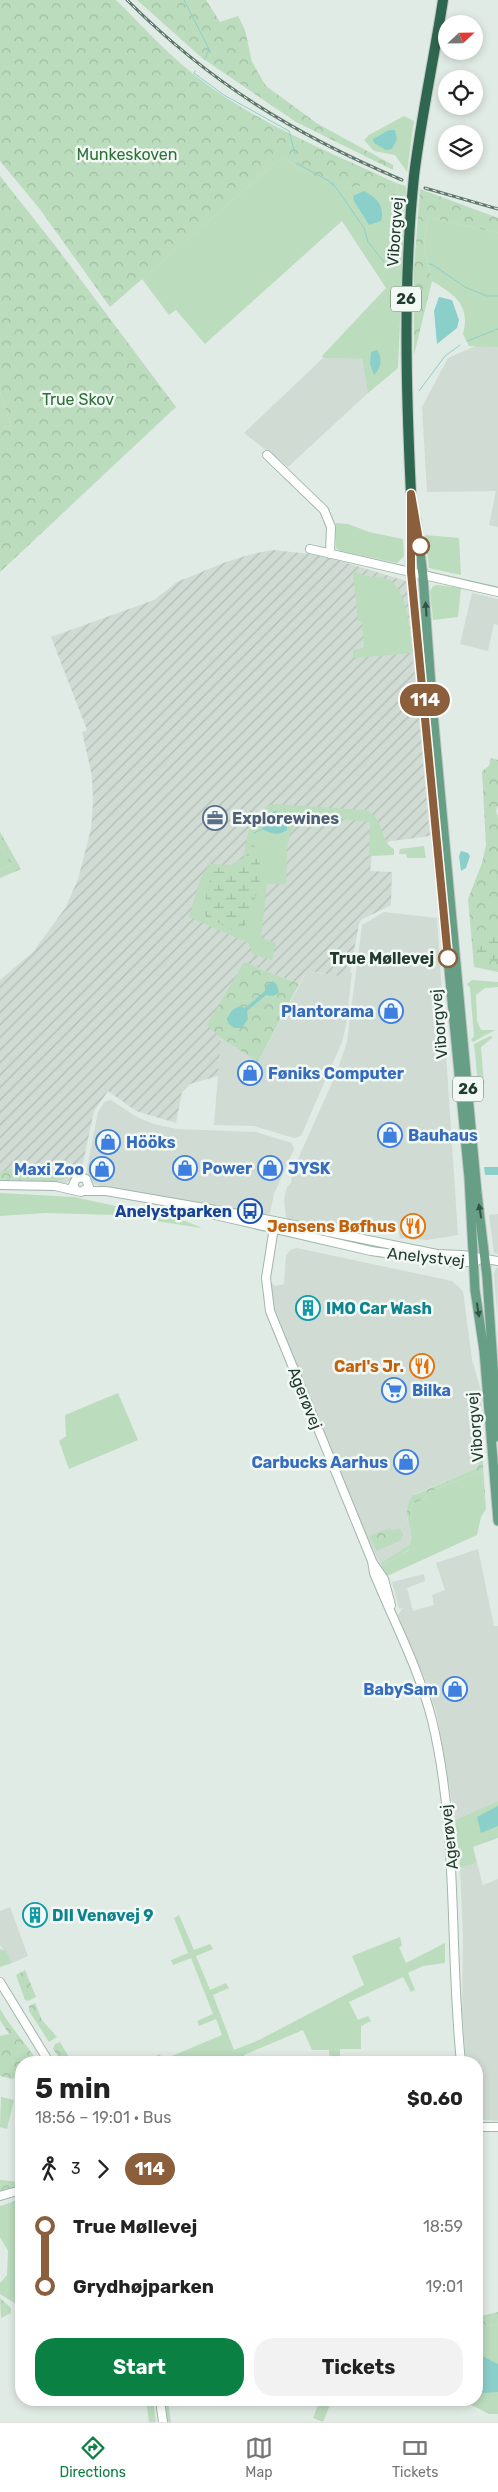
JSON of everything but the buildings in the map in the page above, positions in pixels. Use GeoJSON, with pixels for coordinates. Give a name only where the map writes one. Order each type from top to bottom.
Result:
{"type":"FeatureCollection","features":[{"type":"Feature","properties":{"kind":"highway","name":"Viborgvej"},"geometry":{"type":"LineString","coordinates":[[441,15],[443,0]]}},
{"type":"Feature","properties":{"kind":"highway","name":"Viborgvej"},"geometry":{"type":"LineString","coordinates":[[443,15],[448,0]]}},
{"type":"Feature","properties":{"kind":"highway","name":"Viborgvej"},"geometry":{"type":"LineString","coordinates":[[411,494],[406,366],[409,238],[419,139],[438,32]]}},
{"type":"Feature","properties":{"kind":"main road","name":"Viborgvej"},"geometry":{"type":"LineString","coordinates":[[411,494],[411,572],[468,1178],[472,1259],[484,1351],[498,1521]]}},
{"type":"Feature","properties":{"kind":"main road","name":"Viborgvej"},"geometry":{"type":"LineString","coordinates":[[411,494],[423,576],[436,742],[477,1193],[486,1259],[498,1437]]}},
{"type":"Feature","properties":{"kind":"street"},"geometry":{"type":"LineString","coordinates":[[266,455],[324,510],[331,527],[330,554]]}},
{"type":"Feature","properties":{"kind":"street"},"geometry":{"type":"LineString","coordinates":[[310,549],[498,592]]}},
{"type":"Feature","properties":{"kind":"street"},"geometry":{"type":"LineString","coordinates":[[0,1185],[55,1186],[85,1191],[89,1187],[88,1181],[81,1177],[55,1186]]}},
{"type":"Feature","properties":{"kind":"street"},"geometry":{"type":"LineString","coordinates":[[75,1180],[73,1185],[76,1190]]}},
{"type":"Feature","properties":{"kind":"street","name":"Anelystvej"},"geometry":{"type":"LineString","coordinates":[[88,1181],[106,1191]]}},
{"type":"Feature","properties":{"kind":"street","name":"Anelystvej"},"geometry":{"type":"LineString","coordinates":[[85,1191],[106,1191],[151,1200],[274,1226],[342,1245],[425,1260],[458,1263],[472,1259],[498,1261]]}},
{"type":"Feature","properties":{"kind":"street","name":"Agerøvej"},"geometry":{"type":"LineString","coordinates":[[274,1226],[266,1278],[270,1311],[372,1561],[374,1573],[395,1619],[425,1698],[440,1767],[453,1878],[455,1986],[461,2056]]}},
{"type":"Feature","properties":{"kind":"street"},"geometry":{"type":"LineString","coordinates":[[0,1982],[42,2052]]}},
{"type":"Feature","properties":{"kind":"street"},"geometry":{"type":"LineString","coordinates":[[0,1992],[45,2056]]}},
{"type":"Feature","properties":{"kind":"street"},"geometry":{"type":"LineString","coordinates":[[483,2127],[498,2127]]}},
{"type":"Feature","properties":{"kind":"street"},"geometry":{"type":"LineString","coordinates":[[0,2196],[15,2192]]}},
{"type":"Feature","properties":{"kind":"street"},"geometry":{"type":"LineString","coordinates":[[161,2406],[163,2422]]}},
{"type":"Feature","properties":{"kind":"shaded area"},"geometry":{"type":"Polygon","coordinates":[[[487,341],[498,342],[498,527],[489,525],[496,491],[427,492],[422,407],[448,358],[487,341]]]}},
{"type":"Feature","properties":{"kind":"shaded area"},"geometry":{"type":"Polygon","coordinates":[[[323,358],[362,359],[368,393],[288,467],[244,433],[323,358]]]}},
{"type":"Feature","properties":{"kind":"shaded area"},"geometry":{"type":"Polygon","coordinates":[[[273,550],[310,554],[406,581],[430,836],[392,841],[373,847],[370,871],[392,872],[391,905],[361,920],[350,974],[340,976],[307,971],[299,984],[244,962],[217,1032],[221,1038],[218,1076],[190,1084],[182,1092],[176,1123],[136,1111],[108,1091],[94,1111],[82,1168],[78,1174],[65,1183],[0,1182],[0,980],[33,952],[66,907],[78,879],[91,829],[93,803],[92,776],[82,732],[87,730],[51,637],[154,600],[177,582],[226,562],[273,550]]]}},
{"type":"Feature","properties":{"kind":"shaded area"},"geometry":{"type":"Polygon","coordinates":[[[472,593],[498,599],[498,625],[494,624],[488,651],[460,644],[472,593]]]}},
{"type":"Feature","properties":{"kind":"shaded area"},"geometry":{"type":"Polygon","coordinates":[[[384,912],[437,918],[458,1235],[427,1240],[400,1238],[398,1227],[356,1230],[349,1235],[289,1220],[286,1217],[284,1199],[287,1187],[291,1183],[293,1170],[336,1074],[347,1042],[362,925],[384,912]]]}},
{"type":"Feature","properties":{"kind":"shaded area"},"geometry":{"type":"Polygon","coordinates":[[[307,971],[323,974],[350,974],[352,972],[346,1025],[342,1042],[301,1136],[294,1138],[254,1126],[214,1125],[221,1038],[258,1062],[307,971]]]}},
{"type":"Feature","properties":{"kind":"shaded area"},"geometry":{"type":"Polygon","coordinates":[[[111,1100],[137,1117],[154,1124],[177,1129],[256,1132],[292,1143],[294,1149],[274,1194],[270,1213],[267,1215],[179,1199],[175,1201],[109,1189],[94,1184],[88,1177],[87,1168],[98,1112],[105,1101],[111,1100]]]}},
{"type":"Feature","properties":{"kind":"shaded area"},"geometry":{"type":"Polygon","coordinates":[[[498,1214],[498,1254],[494,1253],[489,1215],[498,1214]]]}},
{"type":"Feature","properties":{"kind":"shaded area"},"geometry":{"type":"Polygon","coordinates":[[[297,1248],[452,1281],[463,1291],[472,1360],[480,1387],[482,1410],[477,1415],[479,1444],[475,1446],[479,1463],[475,1469],[415,1494],[407,1519],[412,1533],[409,1545],[380,1564],[366,1536],[273,1305],[270,1282],[275,1286],[284,1284],[286,1256],[290,1250],[297,1248]]]}},
{"type":"Feature","properties":{"kind":"shaded area"},"geometry":{"type":"Polygon","coordinates":[[[496,1268],[498,1268],[497,1316],[494,1274],[496,1268]]]}},
{"type":"Feature","properties":{"kind":"shaded area"},"geometry":{"type":"Polygon","coordinates":[[[478,1549],[494,1626],[498,1626],[498,1801],[455,1820],[437,1715],[427,1684],[398,1615],[403,1608],[399,1609],[392,1582],[424,1574],[425,1581],[407,1588],[413,1611],[434,1605],[432,1595],[445,1590],[436,1563],[478,1549]]]}},
{"type":"Feature","properties":{"kind":"shaded area"},"geometry":{"type":"Polygon","coordinates":[[[477,1863],[483,1885],[498,1879],[498,2121],[483,2120],[483,2056],[466,2056],[462,2010],[463,1936],[460,1868],[477,1863]]]}},
{"type":"Feature","properties":{"kind":"shaded area"},"geometry":{"type":"Polygon","coordinates":[[[10,1907],[28,1956],[12,1963],[0,1945],[0,1911],[10,1907]]]}},
{"type":"Feature","properties":{"kind":"green space","name":"Munkeskoven"},"geometry":{"type":"Polygon","coordinates":[[[0,0],[116,0],[171,55],[191,72],[238,105],[290,134],[396,183],[400,199],[393,229],[387,195],[368,185],[348,188],[335,185],[311,175],[282,157],[110,307],[39,208],[0,161],[0,0]]]}},
{"type":"Feature","properties":{"kind":"green space"},"geometry":{"type":"Polygon","coordinates":[[[137,0],[206,0],[220,22],[238,16],[245,30],[252,62],[266,86],[318,124],[393,165],[393,170],[296,122],[202,58],[137,0]]]}},
{"type":"Feature","properties":{"kind":"green space"},"geometry":{"type":"Polygon","coordinates":[[[404,116],[414,121],[407,172],[395,155],[374,151],[364,140],[369,135],[404,116]]]}},
{"type":"Feature","properties":{"kind":"green space"},"geometry":{"type":"Polygon","coordinates":[[[282,157],[311,175],[348,188],[368,185],[400,199],[396,183],[406,186],[398,368],[368,393],[362,359],[323,358],[322,356],[386,288],[342,221],[205,344],[176,310],[169,315],[142,279],[282,157]]]}},
{"type":"Feature","properties":{"kind":"green space","name":"True Skov"},"geometry":{"type":"Polygon","coordinates":[[[0,176],[57,248],[176,407],[0,572],[0,429],[11,426],[0,392],[0,176]]]}},
{"type":"Feature","properties":{"kind":"green space"},"geometry":{"type":"Polygon","coordinates":[[[420,189],[498,218],[498,233],[428,217],[424,246],[432,281],[414,355],[414,268],[420,189]]]}},
{"type":"Feature","properties":{"kind":"green space"},"geometry":{"type":"Polygon","coordinates":[[[428,217],[498,233],[498,347],[469,346],[463,334],[465,315],[463,308],[454,296],[432,281],[424,246],[428,217]]]}},
{"type":"Feature","properties":{"kind":"green space"},"geometry":{"type":"Polygon","coordinates":[[[0,392],[11,426],[0,429],[0,392]]]}},
{"type":"Feature","properties":{"kind":"green space"},"geometry":{"type":"Polygon","coordinates":[[[336,523],[348,524],[369,532],[403,539],[404,556],[397,563],[340,551],[336,548],[336,523]]]}},
{"type":"Feature","properties":{"kind":"green space"},"geometry":{"type":"Polygon","coordinates":[[[425,535],[459,538],[461,575],[429,568],[425,535]]]}},
{"type":"Feature","properties":{"kind":"green space"},"geometry":{"type":"Polygon","coordinates":[[[353,571],[387,579],[394,583],[403,600],[409,623],[413,653],[353,658],[353,650],[364,648],[362,621],[358,621],[353,571]]]}},
{"type":"Feature","properties":{"kind":"green space"},"geometry":{"type":"Polygon","coordinates":[[[433,586],[461,588],[458,617],[433,620],[430,591],[433,586]]]}},
{"type":"Feature","properties":{"kind":"green space"},"geometry":{"type":"Polygon","coordinates":[[[491,758],[498,760],[498,805],[496,811],[498,817],[498,972],[474,967],[468,899],[482,863],[486,845],[482,771],[489,766],[491,758]]]}},
{"type":"Feature","properties":{"kind":"green space"},"geometry":{"type":"Polygon","coordinates":[[[272,804],[366,810],[377,819],[386,841],[394,849],[394,855],[369,856],[370,822],[310,816],[301,819],[294,826],[290,834],[286,884],[267,884],[261,938],[276,943],[272,960],[254,955],[248,943],[189,917],[201,877],[210,864],[231,865],[244,857],[248,833],[254,820],[272,804]]]}},
{"type":"Feature","properties":{"kind":"green space"},"geometry":{"type":"Polygon","coordinates":[[[0,832],[21,869],[0,878],[0,870],[11,865],[0,846],[0,832]]]}},
{"type":"Feature","properties":{"kind":"green space"},"geometry":{"type":"Polygon","coordinates":[[[250,832],[254,833],[254,847],[261,868],[260,881],[248,919],[242,932],[237,934],[233,930],[206,917],[203,909],[213,866],[232,869],[243,863],[248,850],[250,832]]]}},
{"type":"Feature","properties":{"kind":"green space"},"geometry":{"type":"Polygon","coordinates":[[[0,846],[11,865],[0,870],[0,846]]]}},
{"type":"Feature","properties":{"kind":"green space"},"geometry":{"type":"Polygon","coordinates":[[[424,846],[426,858],[407,858],[406,854],[399,854],[400,849],[424,846]]]}},
{"type":"Feature","properties":{"kind":"green space"},"geometry":{"type":"Polygon","coordinates":[[[487,934],[498,934],[498,961],[479,958],[478,942],[487,934]]]}},
{"type":"Feature","properties":{"kind":"green space"},"geometry":{"type":"Polygon","coordinates":[[[244,962],[299,984],[258,1062],[221,1038],[207,1025],[244,962]]]}},
{"type":"Feature","properties":{"kind":"green space"},"geometry":{"type":"Polygon","coordinates":[[[472,980],[498,982],[498,987],[485,988],[476,995],[477,1021],[481,1030],[495,1030],[473,1042],[471,1040],[474,1036],[470,988],[467,984],[472,980]]]}},
{"type":"Feature","properties":{"kind":"green space"},"geometry":{"type":"Polygon","coordinates":[[[490,1036],[493,1037],[481,1047],[484,1084],[481,1085],[478,1084],[474,1044],[490,1036]]]}},
{"type":"Feature","properties":{"kind":"green space"},"geometry":{"type":"Polygon","coordinates":[[[19,1167],[22,1176],[64,1177],[64,1179],[54,1181],[0,1179],[0,1172],[19,1167]]]}},
{"type":"Feature","properties":{"kind":"green space"},"geometry":{"type":"Polygon","coordinates":[[[0,1193],[74,1197],[185,1221],[202,1228],[116,1215],[45,1213],[0,1216],[0,1193]]]}},
{"type":"Feature","properties":{"kind":"green space"},"geometry":{"type":"Polygon","coordinates":[[[118,1393],[138,1440],[69,1469],[59,1441],[66,1436],[65,1415],[118,1393]]]}},
{"type":"Feature","properties":{"kind":"green space"},"geometry":{"type":"Polygon","coordinates":[[[477,1415],[480,1422],[486,1509],[481,1471],[429,1492],[424,1499],[412,1504],[410,1516],[415,1538],[413,1544],[404,1553],[381,1566],[381,1563],[409,1545],[411,1533],[407,1511],[412,1496],[475,1469],[479,1464],[479,1458],[474,1446],[479,1444],[477,1415]]]}},
{"type":"Feature","properties":{"kind":"green space"},"geometry":{"type":"Polygon","coordinates":[[[481,1471],[486,1509],[481,1517],[477,1535],[387,1576],[381,1566],[408,1551],[414,1532],[409,1516],[412,1504],[424,1499],[429,1492],[481,1471]]]}},
{"type":"Feature","properties":{"kind":"green space"},"geometry":{"type":"Polygon","coordinates":[[[390,1528],[392,1530],[400,1529],[403,1534],[401,1540],[377,1551],[369,1536],[390,1528]]]}},
{"type":"Feature","properties":{"kind":"green space"},"geometry":{"type":"Polygon","coordinates":[[[498,1801],[498,1838],[473,1847],[477,1863],[460,1868],[455,1820],[498,1801]]]}},
{"type":"Feature","properties":{"kind":"green space"},"geometry":{"type":"Polygon","coordinates":[[[179,1915],[194,1950],[210,1944],[213,1949],[196,1956],[210,1990],[226,1983],[229,1988],[213,1995],[234,2050],[259,2040],[364,1985],[352,1956],[400,1937],[402,1946],[399,1947],[406,1963],[445,1943],[445,1963],[423,1966],[408,1973],[415,1990],[411,1992],[403,1977],[349,2002],[358,2020],[368,2016],[371,2021],[361,2026],[361,2049],[340,2049],[340,2056],[330,2056],[329,2050],[312,2050],[303,2030],[244,2056],[172,2056],[222,2035],[216,2019],[199,2026],[197,2021],[213,2014],[191,1958],[173,1965],[171,1960],[188,1953],[174,1918],[179,1915]]]}},
{"type":"Feature","properties":{"kind":"green space"},"geometry":{"type":"Polygon","coordinates":[[[0,1949],[6,1951],[12,1963],[0,1967],[0,1949]]]}},
{"type":"Feature","properties":{"kind":"green space"},"geometry":{"type":"Polygon","coordinates":[[[25,1970],[36,1997],[28,2001],[25,2000],[16,1975],[25,1970]]]}},
{"type":"Feature","properties":{"kind":"green space"},"geometry":{"type":"Polygon","coordinates":[[[35,2003],[42,2020],[57,2037],[49,2042],[29,2011],[29,2006],[35,2003]]]}},
{"type":"Feature","properties":{"kind":"green space"},"geometry":{"type":"Polygon","coordinates":[[[0,2009],[34,2056],[15,2056],[15,2076],[13,2079],[0,2076],[0,2036],[9,2034],[0,2020],[0,2009]]]}},
{"type":"Feature","properties":{"kind":"green space"},"geometry":{"type":"Polygon","coordinates":[[[60,2042],[68,2056],[58,2056],[53,2049],[55,2044],[60,2042]]]}},
{"type":"Feature","properties":{"kind":"green space"},"geometry":{"type":"Polygon","coordinates":[[[1,2097],[14,2100],[7,2129],[0,2127],[1,2097]]]}},
{"type":"Feature","properties":{"kind":"green space"},"geometry":{"type":"Polygon","coordinates":[[[0,2180],[15,2181],[15,2188],[0,2193],[0,2180]]]}},
{"type":"Feature","properties":{"kind":"green space"},"geometry":{"type":"Polygon","coordinates":[[[15,2201],[15,2303],[0,2294],[0,2283],[7,2275],[8,2251],[0,2237],[0,2206],[15,2201]]]}},
{"type":"Feature","properties":{"kind":"green space"},"geometry":{"type":"Polygon","coordinates":[[[0,2298],[11,2308],[11,2313],[1,2318],[0,2298]]]}},
{"type":"Feature","properties":{"kind":"green space"},"geometry":{"type":"Polygon","coordinates":[[[498,2312],[498,2324],[489,2326],[483,2324],[483,2315],[498,2312]]]}},
{"type":"Feature","properties":{"kind":"green space"},"geometry":{"type":"Polygon","coordinates":[[[483,2324],[489,2326],[498,2324],[498,2414],[489,2414],[474,2406],[483,2406],[483,2324]]]}},
{"type":"Feature","properties":{"kind":"green space"},"geometry":{"type":"Polygon","coordinates":[[[147,2406],[154,2406],[156,2422],[149,2422],[147,2406]]]}},
{"type":"Feature","properties":{"kind":"green space"},"geometry":{"type":"Polygon","coordinates":[[[164,2406],[169,2406],[171,2422],[166,2422],[164,2406]]]}},
{"type":"Feature","properties":{"kind":"green space"},"geometry":{"type":"Polygon","coordinates":[[[318,2406],[330,2406],[323,2422],[313,2418],[318,2406]]]}},
{"type":"Feature","properties":{"kind":"water"},"geometry":{"type":"Polygon","coordinates":[[[389,130],[395,130],[397,139],[392,149],[386,150],[374,143],[373,139],[389,130]]]}},
{"type":"Feature","properties":{"kind":"water"},"geometry":{"type":"Polygon","coordinates":[[[364,191],[379,203],[382,211],[381,221],[369,225],[354,201],[353,196],[364,191]]]}},
{"type":"Feature","properties":{"kind":"water"},"geometry":{"type":"Polygon","coordinates":[[[439,297],[452,300],[459,320],[457,328],[437,344],[434,311],[439,297]]]}},
{"type":"Feature","properties":{"kind":"water"},"geometry":{"type":"Polygon","coordinates":[[[377,350],[380,356],[380,363],[374,375],[370,364],[371,352],[377,350]]]}},
{"type":"Feature","properties":{"kind":"water"},"geometry":{"type":"Polygon","coordinates":[[[276,811],[283,813],[287,820],[287,830],[275,834],[262,829],[268,814],[276,811]]]}},
{"type":"Feature","properties":{"kind":"water"},"geometry":{"type":"Polygon","coordinates":[[[461,851],[468,853],[470,856],[466,868],[461,871],[459,856],[461,851]]]}},
{"type":"Feature","properties":{"kind":"water"},"geometry":{"type":"Polygon","coordinates":[[[273,981],[277,985],[279,993],[273,996],[266,995],[247,1011],[248,1019],[242,1028],[234,1028],[228,1023],[229,1014],[232,1010],[240,1006],[245,1008],[265,991],[265,986],[273,981]]]}},
{"type":"Feature","properties":{"kind":"water"},"geometry":{"type":"Polygon","coordinates":[[[484,1167],[498,1167],[498,1175],[485,1175],[484,1167]]]}},
{"type":"Feature","properties":{"kind":"water"},"geometry":{"type":"Polygon","coordinates":[[[498,1806],[498,1826],[481,1833],[477,1817],[498,1806]]]}},
{"type":"Feature","properties":{"kind":"water"},"geometry":{"type":"Polygon","coordinates":[[[483,2356],[498,2364],[498,2392],[484,2393],[483,2356]]]}},
{"type":"Feature","properties":{"kind":"waterway"},"geometry":{"type":"LineString","coordinates":[[184,0],[209,49],[205,59]]}},
{"type":"Feature","properties":{"kind":"waterway"},"geometry":{"type":"LineString","coordinates":[[195,71],[194,73],[224,95],[289,131],[295,154]]}},
{"type":"Feature","properties":{"kind":"waterway"},"geometry":{"type":"LineString","coordinates":[[296,163],[329,181],[337,189],[364,228],[368,242],[384,262]]}},
{"type":"Feature","properties":{"kind":"waterway"},"geometry":{"type":"LineString","coordinates":[[429,264],[465,287],[487,296],[498,296]]}},
{"type":"Feature","properties":{"kind":"waterway"},"geometry":{"type":"LineString","coordinates":[[467,341],[498,329]]}},
{"type":"Feature","properties":{"kind":"waterway"},"geometry":{"type":"LineString","coordinates":[[419,391],[445,356],[460,345]]}},
{"type":"Feature","properties":{"kind":"waterway"},"geometry":{"type":"LineString","coordinates":[[254,833],[262,829]]}},
{"type":"Feature","properties":{"kind":"railway"},"geometry":{"type":"LineString","coordinates":[[127,0],[190,57],[255,104],[325,144],[402,180]]}},
{"type":"Feature","properties":{"kind":"railway"},"geometry":{"type":"LineString","coordinates":[[425,188],[498,209]]}},
{"type":"Feature","properties":{"kind":"bus line","name":"114"},"geometry":{"type":"LineString","coordinates":[[420,546],[411,494],[411,572],[420,648],[448,958]]}},
{"type":"Feature","properties":{"kind":"place","name":"Explorewines"},"geometry":{"type":"Point","coordinates":[215,818]}},
{"type":"Feature","properties":{"kind":"place","name":"True Møllevej"},"geometry":{"type":"Point","coordinates":[448,958]}},
{"type":"Feature","properties":{"kind":"place","name":"Plantorama"},"geometry":{"type":"Point","coordinates":[391,1011]}},
{"type":"Feature","properties":{"kind":"place","name":"Føniks Computer"},"geometry":{"type":"Point","coordinates":[250,1073]}},
{"type":"Feature","properties":{"kind":"place","name":"Bauhaus"},"geometry":{"type":"Point","coordinates":[390,1135]}},
{"type":"Feature","properties":{"kind":"place","name":"Hööks"},"geometry":{"type":"Point","coordinates":[108,1142]}},
{"type":"Feature","properties":{"kind":"place","name":"Power"},"geometry":{"type":"Point","coordinates":[185,1168]}},
{"type":"Feature","properties":{"kind":"place","name":"JYSK"},"geometry":{"type":"Point","coordinates":[270,1168]}},
{"type":"Feature","properties":{"kind":"place","name":"Maxi Zoo"},"geometry":{"type":"Point","coordinates":[102,1169]}},
{"type":"Feature","properties":{"kind":"place","name":"Anelystparken"},"geometry":{"type":"Point","coordinates":[250,1211]}},
{"type":"Feature","properties":{"kind":"place","name":"Jensens Bøfhus"},"geometry":{"type":"Point","coordinates":[413,1226]}},
{"type":"Feature","properties":{"kind":"place","name":"IMO Car Wash"},"geometry":{"type":"Point","coordinates":[308,1308]}},
{"type":"Feature","properties":{"kind":"place","name":"Carl's Jr."},"geometry":{"type":"Point","coordinates":[422,1366]}},
{"type":"Feature","properties":{"kind":"place","name":"Bilka"},"geometry":{"type":"Point","coordinates":[394,1390]}},
{"type":"Feature","properties":{"kind":"place","name":"Carbucks Aarhus"},"geometry":{"type":"Point","coordinates":[406,1462]}},
{"type":"Feature","properties":{"kind":"place","name":"BabySam"},"geometry":{"type":"Point","coordinates":[455,1689]}},
{"type":"Feature","properties":{"kind":"place","name":"DII Venøvej 9"},"geometry":{"type":"Point","coordinates":[35,1915]}}]}
